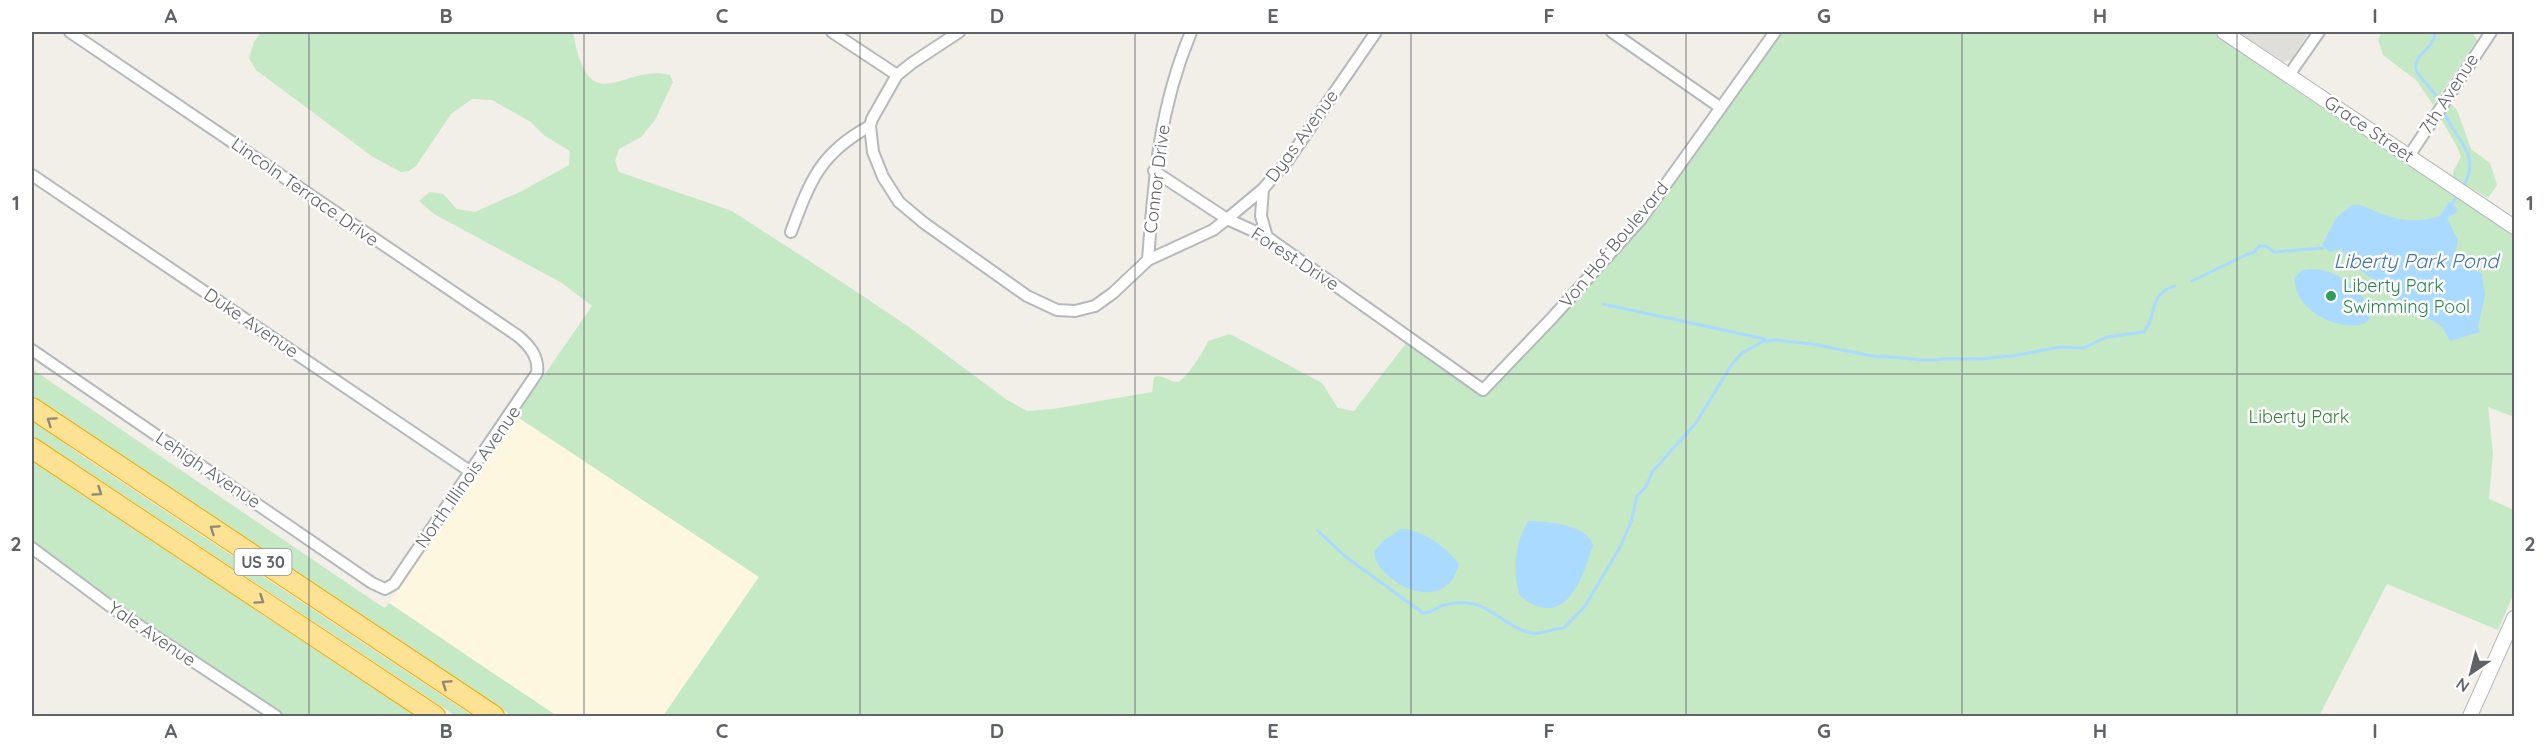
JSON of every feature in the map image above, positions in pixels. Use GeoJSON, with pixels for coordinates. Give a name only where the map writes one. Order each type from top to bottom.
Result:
{"type":"FeatureCollection","features":[{"type":"Feature","properties":{"kind":"highway","name":"US 30"},"geometry":{"type":"LineString","coordinates":[[32,408],[494,717]]}},
{"type":"Feature","properties":{"kind":"highway","name":"US 30"},"geometry":{"type":"LineString","coordinates":[[32,448],[435,717]]}},
{"type":"Feature","properties":{"kind":"street","name":"Lincoln Terrace Drive"},"geometry":{"type":"LineString","coordinates":[[70,32],[423,274],[518,336],[531,349],[536,358]]}},
{"type":"Feature","properties":{"kind":"street"},"geometry":{"type":"LineString","coordinates":[[832,32],[897,75]]}},
{"type":"Feature","properties":{"kind":"street"},"geometry":{"type":"LineString","coordinates":[[959,32],[897,75],[879,105],[870,126],[877,164],[888,187],[905,208],[936,232],[1046,307],[1075,311],[1095,306],[1113,293],[1148,260],[1213,230],[1227,219],[1154,171]]}},
{"type":"Feature","properties":{"kind":"street","name":"Connor Drive"},"geometry":{"type":"LineString","coordinates":[[1148,260],[1154,171],[1170,93],[1191,32]]}},
{"type":"Feature","properties":{"kind":"street","name":"Dyas Avenue"},"geometry":{"type":"LineString","coordinates":[[1227,219],[1263,189],[1288,160],[1376,32]]}},
{"type":"Feature","properties":{"kind":"street"},"geometry":{"type":"LineString","coordinates":[[1612,32],[1721,108]]}},
{"type":"Feature","properties":{"kind":"street","name":"Von Hof Boulevard"},"geometry":{"type":"LineString","coordinates":[[1483,390],[1641,219],[1775,32]]}},
{"type":"Feature","properties":{"kind":"street","name":"Grace Street"},"geometry":{"type":"LineString","coordinates":[[2224,32],[2514,227]]}},
{"type":"Feature","properties":{"kind":"street"},"geometry":{"type":"LineString","coordinates":[[2289,75],[2319,32]]}},
{"type":"Feature","properties":{"kind":"street","name":"7th Avenue"},"geometry":{"type":"LineString","coordinates":[[2409,156],[2490,32]]}},
{"type":"Feature","properties":{"kind":"street"},"geometry":{"type":"LineString","coordinates":[[791,232],[810,184],[826,159],[842,143],[870,126]]}},
{"type":"Feature","properties":{"kind":"street","name":"Duke Avenue"},"geometry":{"type":"LineString","coordinates":[[32,175],[471,472]]}},
{"type":"Feature","properties":{"kind":"street"},"geometry":{"type":"LineString","coordinates":[[1263,189],[1261,216],[1268,237]]}},
{"type":"Feature","properties":{"kind":"street","name":"Forest Drive"},"geometry":{"type":"LineString","coordinates":[[1227,219],[1268,237],[1483,390]]}},
{"type":"Feature","properties":{"kind":"street","name":"Lehigh Avenue"},"geometry":{"type":"LineString","coordinates":[[32,350],[372,583],[385,589]]}},
{"type":"Feature","properties":{"kind":"street","name":"North Illinois Avenue"},"geometry":{"type":"LineString","coordinates":[[385,589],[394,584],[535,380],[538,367],[536,358]]}},
{"type":"Feature","properties":{"kind":"street","name":"Yale Avenue"},"geometry":{"type":"LineString","coordinates":[[32,550],[114,609],[276,717]]}},
{"type":"Feature","properties":{"kind":"street"},"geometry":{"type":"LineString","coordinates":[[2470,717],[2514,618]]}},
{"type":"Feature","properties":{"kind":"shaded area"},"geometry":{"type":"Polygon","coordinates":[[[2235,32],[2309,32],[2291,60],[2281,63],[2235,32]]]}},
{"type":"Feature","properties":{"kind":"shaded area"},"geometry":{"type":"Polygon","coordinates":[[[516,416],[759,577],[663,716],[557,716],[389,603],[516,416]]]}},
{"type":"Feature","properties":{"kind":"green space","name":"Liberty Park"},"geometry":{"type":"Polygon","coordinates":[[[261,32],[573,32],[580,60],[588,76],[598,83],[610,84],[653,73],[670,75],[673,82],[655,120],[641,137],[619,149],[615,161],[619,172],[732,211],[909,327],[1007,400],[1027,411],[1053,409],[1152,392],[1154,377],[1174,382],[1181,380],[1195,364],[1208,341],[1230,334],[1322,383],[1338,408],[1354,411],[1407,342],[1486,396],[1652,214],[1782,32],[2215,32],[2514,234],[2514,417],[2488,407],[2493,453],[2489,499],[2514,510],[2514,593],[2498,630],[2387,584],[2319,716],[663,716],[759,577],[516,416],[592,306],[562,283],[434,214],[419,201],[430,192],[443,194],[457,209],[475,212],[522,191],[569,165],[570,151],[545,136],[531,122],[492,100],[472,99],[451,114],[416,166],[409,171],[401,172],[373,157],[256,70],[249,58],[254,42],[261,32]]]}},
{"type":"Feature","properties":{"kind":"green space"},"geometry":{"type":"Polygon","coordinates":[[[2382,32],[2472,32],[2477,40],[2433,105],[2417,81],[2383,55],[2378,40],[2382,32]]]}},
{"type":"Feature","properties":{"kind":"green space"},"geometry":{"type":"Polygon","coordinates":[[[2451,104],[2457,110],[2471,149],[2490,163],[2497,185],[2488,198],[2453,177],[2453,172],[2461,157],[2441,118],[2451,104]]]}},
{"type":"Feature","properties":{"kind":"green space"},"geometry":{"type":"Polygon","coordinates":[[[32,369],[375,602],[385,608],[389,603],[557,716],[512,716],[32,397],[32,369]]]}},
{"type":"Feature","properties":{"kind":"green space"},"geometry":{"type":"Polygon","coordinates":[[[32,417],[75,451],[473,716],[456,716],[70,460],[32,438],[32,417]]]}},
{"type":"Feature","properties":{"kind":"green space"},"geometry":{"type":"Polygon","coordinates":[[[32,460],[417,716],[285,716],[119,606],[62,566],[32,540],[32,460]]]}},
{"type":"Feature","properties":{"kind":"water","name":"Liberty Park Pond"},"geometry":{"type":"Polygon","coordinates":[[[2449,202],[2456,207],[2457,212],[2447,218],[2458,240],[2455,255],[2459,261],[2482,274],[2485,295],[2478,327],[2480,332],[2450,341],[2442,327],[2432,320],[2411,314],[2390,291],[2356,267],[2341,249],[2330,252],[2322,245],[2337,217],[2352,205],[2362,206],[2394,218],[2417,220],[2440,216],[2449,202]]]}},
{"type":"Feature","properties":{"kind":"water","name":"Liberty Park Swimming Pool"},"geometry":{"type":"Polygon","coordinates":[[[2314,269],[2332,273],[2354,287],[2369,309],[2368,320],[2359,325],[2344,325],[2327,320],[2310,310],[2299,296],[2295,278],[2302,270],[2314,269]]]}},
{"type":"Feature","properties":{"kind":"water"},"geometry":{"type":"Polygon","coordinates":[[[1528,521],[1555,523],[1574,528],[1589,538],[1593,545],[1577,586],[1560,605],[1549,608],[1536,606],[1520,596],[1516,578],[1516,558],[1520,538],[1528,521]]]}},
{"type":"Feature","properties":{"kind":"water"},"geometry":{"type":"Polygon","coordinates":[[[1401,529],[1425,536],[1441,546],[1459,564],[1451,581],[1440,590],[1426,592],[1412,590],[1386,574],[1377,563],[1374,552],[1383,541],[1401,529]]]}},
{"type":"Feature","properties":{"kind":"waterway"},"geometry":{"type":"LineString","coordinates":[[2435,32],[2432,43],[2418,59],[2416,69],[2441,104]]}},
{"type":"Feature","properties":{"kind":"waterway"},"geometry":{"type":"LineString","coordinates":[[2443,110],[2468,155],[2470,165],[2463,187]]}},
{"type":"Feature","properties":{"kind":"waterway"},"geometry":{"type":"LineString","coordinates":[[2452,204],[2458,195]]}},
{"type":"Feature","properties":{"kind":"waterway"},"geometry":{"type":"LineString","coordinates":[[2192,281],[2255,252],[2259,246],[2266,246],[2274,252],[2323,248]]}},
{"type":"Feature","properties":{"kind":"waterway"},"geometry":{"type":"LineString","coordinates":[[1775,340],[1813,344],[1877,357],[1927,360],[1979,359],[2013,356],[2060,347],[2083,348],[2107,337],[2144,332],[2157,299],[2166,290],[2175,286]]}},
{"type":"Feature","properties":{"kind":"waterway"},"geometry":{"type":"LineString","coordinates":[[1603,304],[1765,339]]}},
{"type":"Feature","properties":{"kind":"waterway"},"geometry":{"type":"LineString","coordinates":[[1318,531],[1346,557],[1423,613],[1447,604],[1468,603],[1485,608],[1523,631],[1539,633],[1564,628],[1585,606],[1619,549],[1631,522],[1637,496],[1645,488],[1653,471],[1696,423],[1732,364],[1742,353],[1762,342],[1775,340]]}},
{"type":"Feature","properties":{"kind":"place","name":"Liberty Park Swimming Pool"},"geometry":{"type":"Point","coordinates":[2331,296]}}]}
